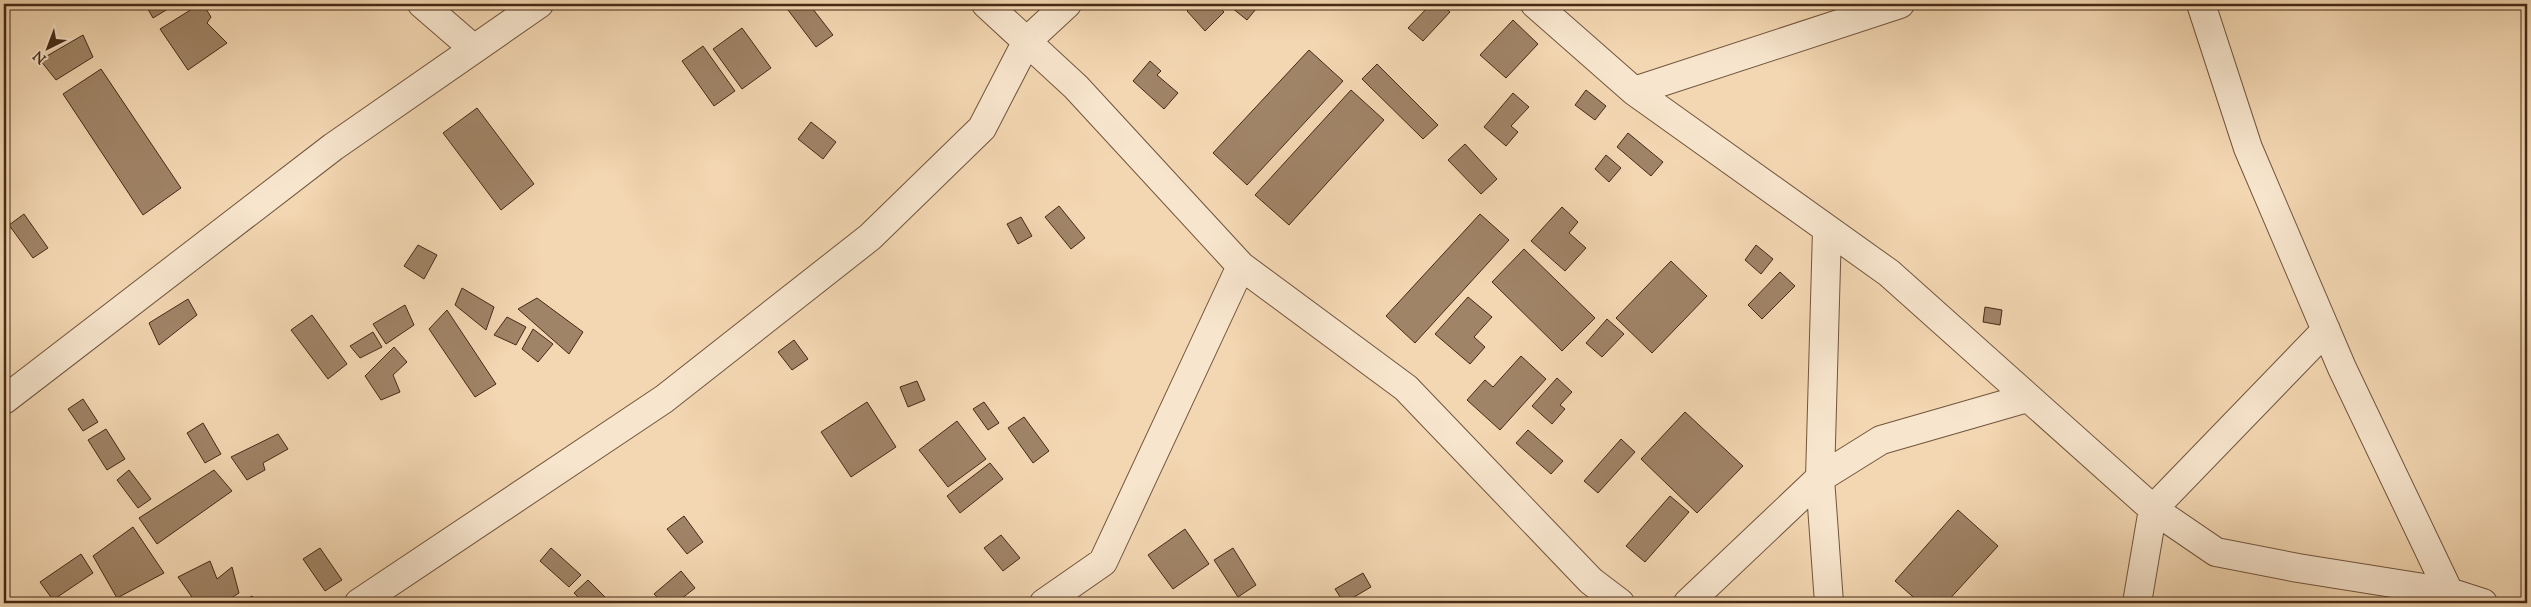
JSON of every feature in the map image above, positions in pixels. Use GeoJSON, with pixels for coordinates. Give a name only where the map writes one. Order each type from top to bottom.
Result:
{"type":"FeatureCollection","features":[{"type":"Feature","properties":{"kind":"street"},"geometry":{"type":"LineString","coordinates":[[422,4],[474,49]]}},
{"type":"Feature","properties":{"kind":"street"},"geometry":{"type":"LineString","coordinates":[[4,400],[333,147],[539,4]]}},
{"type":"Feature","properties":{"kind":"street"},"geometry":{"type":"LineString","coordinates":[[986,4],[1076,87],[1242,266],[1406,388],[1591,581],[1620,603]]}},
{"type":"Feature","properties":{"kind":"street"},"geometry":{"type":"LineString","coordinates":[[359,603],[664,399],[870,237],[982,128],[1027,41],[1067,4]]}},
{"type":"Feature","properties":{"kind":"street"},"geometry":{"type":"LineString","coordinates":[[1535,4],[1634,91],[1889,273],[2153,509],[2216,552],[2298,568],[2449,592],[2483,603]]}},
{"type":"Feature","properties":{"kind":"street"},"geometry":{"type":"LineString","coordinates":[[1634,91],[1900,4]]}},
{"type":"Feature","properties":{"kind":"street"},"geometry":{"type":"LineString","coordinates":[[2201,4],[2248,148],[2342,368],[2449,592]]}},
{"type":"Feature","properties":{"kind":"street"},"geometry":{"type":"LineString","coordinates":[[1827,230],[1820,478],[1829,603]]}},
{"type":"Feature","properties":{"kind":"street"},"geometry":{"type":"LineString","coordinates":[[1044,603],[1103,562],[1242,266]]}},
{"type":"Feature","properties":{"kind":"street"},"geometry":{"type":"LineString","coordinates":[[2137,603],[2153,509],[2326,330]]}},
{"type":"Feature","properties":{"kind":"street"},"geometry":{"type":"LineString","coordinates":[[1688,603],[1820,478],[1881,440],[2027,398]]}},
{"type":"Feature","properties":{"kind":"building"},"geometry":{"type":"Polygon","coordinates":[[[145,4],[176,4],[153,18],[145,4]]]}},
{"type":"Feature","properties":{"kind":"building"},"geometry":{"type":"Polygon","coordinates":[[[200,4],[203,4],[211,17],[207,23],[227,43],[188,70],[160,29],[200,4]]]}},
{"type":"Feature","properties":{"kind":"building"},"geometry":{"type":"Polygon","coordinates":[[[797,4],[809,4],[833,35],[816,47],[788,10],[797,4]]]}},
{"type":"Feature","properties":{"kind":"building"},"geometry":{"type":"Polygon","coordinates":[[[1194,4],[1216,4],[1224,12],[1205,31],[1187,11],[1194,4]]]}},
{"type":"Feature","properties":{"kind":"building"},"geometry":{"type":"Polygon","coordinates":[[[1227,4],[1260,4],[1247,20],[1227,4]]]}},
{"type":"Feature","properties":{"kind":"building"},"geometry":{"type":"Polygon","coordinates":[[[1431,4],[1441,4],[1450,12],[1423,41],[1408,28],[1431,4]]]}},
{"type":"Feature","properties":{"kind":"building"},"geometry":{"type":"Polygon","coordinates":[[[1513,20],[1538,44],[1506,78],[1480,55],[1513,20]]]}},
{"type":"Feature","properties":{"kind":"building"},"geometry":{"type":"Polygon","coordinates":[[[742,28],[771,68],[742,89],[713,49],[742,28]]]}},
{"type":"Feature","properties":{"kind":"building"},"geometry":{"type":"Polygon","coordinates":[[[83,35],[93,57],[56,80],[40,60],[83,35]]]}},
{"type":"Feature","properties":{"kind":"building"},"geometry":{"type":"Polygon","coordinates":[[[703,46],[735,91],[714,106],[682,61],[703,46]]]}},
{"type":"Feature","properties":{"kind":"building"},"geometry":{"type":"Polygon","coordinates":[[[1309,50],[1343,81],[1247,185],[1213,153],[1309,50]]]}},
{"type":"Feature","properties":{"kind":"building"},"geometry":{"type":"Polygon","coordinates":[[[1150,61],[1161,71],[1157,75],[1178,93],[1164,109],[1133,81],[1150,61]]]}},
{"type":"Feature","properties":{"kind":"building"},"geometry":{"type":"Polygon","coordinates":[[[1377,64],[1438,125],[1423,139],[1362,79],[1377,64]]]}},
{"type":"Feature","properties":{"kind":"building"},"geometry":{"type":"Polygon","coordinates":[[[101,69],[181,188],[143,215],[63,94],[101,69]]]}},
{"type":"Feature","properties":{"kind":"building"},"geometry":{"type":"Polygon","coordinates":[[[1351,90],[1384,120],[1289,225],[1255,195],[1351,90]]]}},
{"type":"Feature","properties":{"kind":"building"},"geometry":{"type":"Polygon","coordinates":[[[1586,90],[1606,106],[1595,120],[1575,105],[1586,90]]]}},
{"type":"Feature","properties":{"kind":"building"},"geometry":{"type":"Polygon","coordinates":[[[1513,93],[1529,107],[1511,126],[1518,132],[1506,146],[1484,127],[1513,93]]]}},
{"type":"Feature","properties":{"kind":"building"},"geometry":{"type":"Polygon","coordinates":[[[477,108],[534,184],[501,210],[443,133],[477,108]]]}},
{"type":"Feature","properties":{"kind":"building"},"geometry":{"type":"Polygon","coordinates":[[[811,122],[836,142],[823,159],[798,139],[811,122]]]}},
{"type":"Feature","properties":{"kind":"building"},"geometry":{"type":"Polygon","coordinates":[[[1628,133],[1663,162],[1651,176],[1617,147],[1628,133]]]}},
{"type":"Feature","properties":{"kind":"building"},"geometry":{"type":"Polygon","coordinates":[[[1465,144],[1497,179],[1481,194],[1448,160],[1465,144]]]}},
{"type":"Feature","properties":{"kind":"building"},"geometry":{"type":"Polygon","coordinates":[[[1606,155],[1621,168],[1609,182],[1595,169],[1606,155]]]}},
{"type":"Feature","properties":{"kind":"building"},"geometry":{"type":"Polygon","coordinates":[[[1059,206],[1085,238],[1071,249],[1045,217],[1059,206]]]}},
{"type":"Feature","properties":{"kind":"building"},"geometry":{"type":"Polygon","coordinates":[[[1562,207],[1578,222],[1569,233],[1586,248],[1565,271],[1531,241],[1562,207]]]}},
{"type":"Feature","properties":{"kind":"building"},"geometry":{"type":"Polygon","coordinates":[[[24,214],[48,248],[33,258],[9,225],[24,214]]]}},
{"type":"Feature","properties":{"kind":"building"},"geometry":{"type":"Polygon","coordinates":[[[1480,214],[1509,240],[1415,343],[1386,316],[1480,214]]]}},
{"type":"Feature","properties":{"kind":"building"},"geometry":{"type":"Polygon","coordinates":[[[1021,217],[1032,236],[1018,244],[1007,224],[1021,217]]]}},
{"type":"Feature","properties":{"kind":"building"},"geometry":{"type":"Polygon","coordinates":[[[418,245],[437,255],[424,279],[404,266],[418,245]]]}},
{"type":"Feature","properties":{"kind":"building"},"geometry":{"type":"Polygon","coordinates":[[[1756,245],[1773,259],[1761,274],[1745,260],[1756,245]]]}},
{"type":"Feature","properties":{"kind":"building"},"geometry":{"type":"Polygon","coordinates":[[[1524,249],[1595,318],[1562,351],[1492,282],[1524,249]]]}},
{"type":"Feature","properties":{"kind":"building"},"geometry":{"type":"Polygon","coordinates":[[[1671,261],[1707,296],[1652,353],[1616,318],[1671,261]]]}},
{"type":"Feature","properties":{"kind":"building"},"geometry":{"type":"Polygon","coordinates":[[[1780,272],[1795,286],[1762,319],[1748,305],[1780,272]]]}},
{"type":"Feature","properties":{"kind":"building"},"geometry":{"type":"Polygon","coordinates":[[[462,288],[494,307],[486,330],[455,305],[462,288]]]}},
{"type":"Feature","properties":{"kind":"building"},"geometry":{"type":"Polygon","coordinates":[[[1468,297],[1492,317],[1474,337],[1485,347],[1470,364],[1435,334],[1468,297]]]}},
{"type":"Feature","properties":{"kind":"building"},"geometry":{"type":"Polygon","coordinates":[[[537,298],[583,332],[569,354],[518,309],[537,298]]]}},
{"type":"Feature","properties":{"kind":"building"},"geometry":{"type":"Polygon","coordinates":[[[188,299],[197,315],[159,345],[149,323],[188,299]]]}},
{"type":"Feature","properties":{"kind":"building"},"geometry":{"type":"Polygon","coordinates":[[[405,305],[414,325],[386,344],[373,324],[405,305]]]}},
{"type":"Feature","properties":{"kind":"building"},"geometry":{"type":"Polygon","coordinates":[[[1985,307],[2002,310],[2000,325],[1983,322],[1985,307]]]}},
{"type":"Feature","properties":{"kind":"building"},"geometry":{"type":"Polygon","coordinates":[[[447,310],[496,384],[475,397],[429,329],[447,310]]]}},
{"type":"Feature","properties":{"kind":"building"},"geometry":{"type":"Polygon","coordinates":[[[312,315],[347,364],[328,379],[291,330],[312,315]]]}},
{"type":"Feature","properties":{"kind":"building"},"geometry":{"type":"Polygon","coordinates":[[[507,317],[526,327],[516,345],[494,335],[507,317]]]}},
{"type":"Feature","properties":{"kind":"building"},"geometry":{"type":"Polygon","coordinates":[[[1607,319],[1624,334],[1602,357],[1586,343],[1607,319]]]}},
{"type":"Feature","properties":{"kind":"building"},"geometry":{"type":"Polygon","coordinates":[[[533,329],[553,344],[538,362],[522,349],[533,329]]]}},
{"type":"Feature","properties":{"kind":"building"},"geometry":{"type":"Polygon","coordinates":[[[373,332],[382,347],[360,358],[350,346],[373,332]]]}},
{"type":"Feature","properties":{"kind":"building"},"geometry":{"type":"Polygon","coordinates":[[[794,340],[808,359],[792,370],[778,352],[794,340]]]}},
{"type":"Feature","properties":{"kind":"building"},"geometry":{"type":"Polygon","coordinates":[[[394,347],[407,362],[393,375],[400,392],[381,400],[365,376],[394,347]]]}},
{"type":"Feature","properties":{"kind":"building"},"geometry":{"type":"Polygon","coordinates":[[[1521,356],[1546,379],[1500,430],[1467,400],[1485,380],[1493,387],[1521,356]]]}},
{"type":"Feature","properties":{"kind":"building"},"geometry":{"type":"Polygon","coordinates":[[[1557,378],[1572,392],[1560,405],[1565,409],[1552,424],[1532,406],[1557,378]]]}},
{"type":"Feature","properties":{"kind":"building"},"geometry":{"type":"Polygon","coordinates":[[[917,381],[925,400],[908,407],[900,387],[917,381]]]}},
{"type":"Feature","properties":{"kind":"building"},"geometry":{"type":"Polygon","coordinates":[[[83,399],[98,422],[83,431],[68,409],[83,399]]]}},
{"type":"Feature","properties":{"kind":"building"},"geometry":{"type":"Polygon","coordinates":[[[867,402],[896,447],[851,477],[821,432],[867,402]]]}},
{"type":"Feature","properties":{"kind":"building"},"geometry":{"type":"Polygon","coordinates":[[[984,402],[999,423],[988,430],[973,409],[984,402]]]}},
{"type":"Feature","properties":{"kind":"building"},"geometry":{"type":"Polygon","coordinates":[[[1685,412],[1743,466],[1697,513],[1641,459],[1685,412]]]}},
{"type":"Feature","properties":{"kind":"building"},"geometry":{"type":"Polygon","coordinates":[[[1024,417],[1049,451],[1033,463],[1008,428],[1024,417]]]}},
{"type":"Feature","properties":{"kind":"building"},"geometry":{"type":"Polygon","coordinates":[[[957,421],[986,459],[948,487],[919,450],[957,421]]]}},
{"type":"Feature","properties":{"kind":"building"},"geometry":{"type":"Polygon","coordinates":[[[203,423],[221,454],[205,463],[187,433],[203,423]]]}},
{"type":"Feature","properties":{"kind":"building"},"geometry":{"type":"Polygon","coordinates":[[[106,429],[125,459],[107,470],[88,440],[106,429]]]}},
{"type":"Feature","properties":{"kind":"building"},"geometry":{"type":"Polygon","coordinates":[[[1528,430],[1563,461],[1551,474],[1516,443],[1528,430]]]}},
{"type":"Feature","properties":{"kind":"building"},"geometry":{"type":"Polygon","coordinates":[[[278,434],[288,449],[263,463],[265,470],[247,480],[231,457],[278,434]]]}},
{"type":"Feature","properties":{"kind":"building"},"geometry":{"type":"Polygon","coordinates":[[[1621,439],[1635,452],[1598,493],[1584,481],[1621,439]]]}},
{"type":"Feature","properties":{"kind":"building"},"geometry":{"type":"Polygon","coordinates":[[[990,463],[1003,479],[960,513],[947,496],[990,463]]]}},
{"type":"Feature","properties":{"kind":"building"},"geometry":{"type":"Polygon","coordinates":[[[129,470],[151,499],[138,508],[117,480],[129,470]]]}},
{"type":"Feature","properties":{"kind":"building"},"geometry":{"type":"Polygon","coordinates":[[[214,470],[232,491],[157,544],[139,518],[214,470]]]}},
{"type":"Feature","properties":{"kind":"building"},"geometry":{"type":"Polygon","coordinates":[[[1670,496],[1689,512],[1645,562],[1626,546],[1670,496]]]}},
{"type":"Feature","properties":{"kind":"building"},"geometry":{"type":"Polygon","coordinates":[[[1958,510],[1998,546],[1946,603],[1920,603],[1895,581],[1958,510]]]}},
{"type":"Feature","properties":{"kind":"building"},"geometry":{"type":"Polygon","coordinates":[[[684,516],[703,542],[687,554],[667,529],[684,516]]]}},
{"type":"Feature","properties":{"kind":"building"},"geometry":{"type":"Polygon","coordinates":[[[133,527],[164,573],[117,598],[93,556],[133,527]]]}},
{"type":"Feature","properties":{"kind":"building"},"geometry":{"type":"Polygon","coordinates":[[[1185,529],[1209,564],[1173,589],[1148,555],[1185,529]]]}},
{"type":"Feature","properties":{"kind":"building"},"geometry":{"type":"Polygon","coordinates":[[[1001,535],[1020,558],[1003,571],[984,548],[1001,535]]]}},
{"type":"Feature","properties":{"kind":"building"},"geometry":{"type":"Polygon","coordinates":[[[320,548],[342,580],[325,591],[303,559],[320,548]]]}},
{"type":"Feature","properties":{"kind":"building"},"geometry":{"type":"Polygon","coordinates":[[[551,548],[581,575],[569,587],[540,561],[551,548]]]}},
{"type":"Feature","properties":{"kind":"building"},"geometry":{"type":"Polygon","coordinates":[[[1233,548],[1256,585],[1238,597],[1214,560],[1233,548]]]}},
{"type":"Feature","properties":{"kind":"building"},"geometry":{"type":"Polygon","coordinates":[[[81,554],[93,573],[53,600],[40,582],[81,554]]]}},
{"type":"Feature","properties":{"kind":"building"},"geometry":{"type":"Polygon","coordinates":[[[210,561],[217,579],[232,567],[239,593],[223,603],[196,603],[178,577],[210,561]]]}},
{"type":"Feature","properties":{"kind":"building"},"geometry":{"type":"Polygon","coordinates":[[[681,571],[695,588],[676,603],[663,603],[654,594],[681,571]]]}},
{"type":"Feature","properties":{"kind":"building"},"geometry":{"type":"Polygon","coordinates":[[[1363,573],[1371,587],[1344,603],[1335,589],[1363,573]]]}},
{"type":"Feature","properties":{"kind":"building"},"geometry":{"type":"Polygon","coordinates":[[[588,580],[611,603],[584,603],[574,593],[588,580]]]}},
{"type":"Feature","properties":{"kind":"building"},"geometry":{"type":"Polygon","coordinates":[[[252,596],[257,603],[240,603],[252,596]]]}}]}
